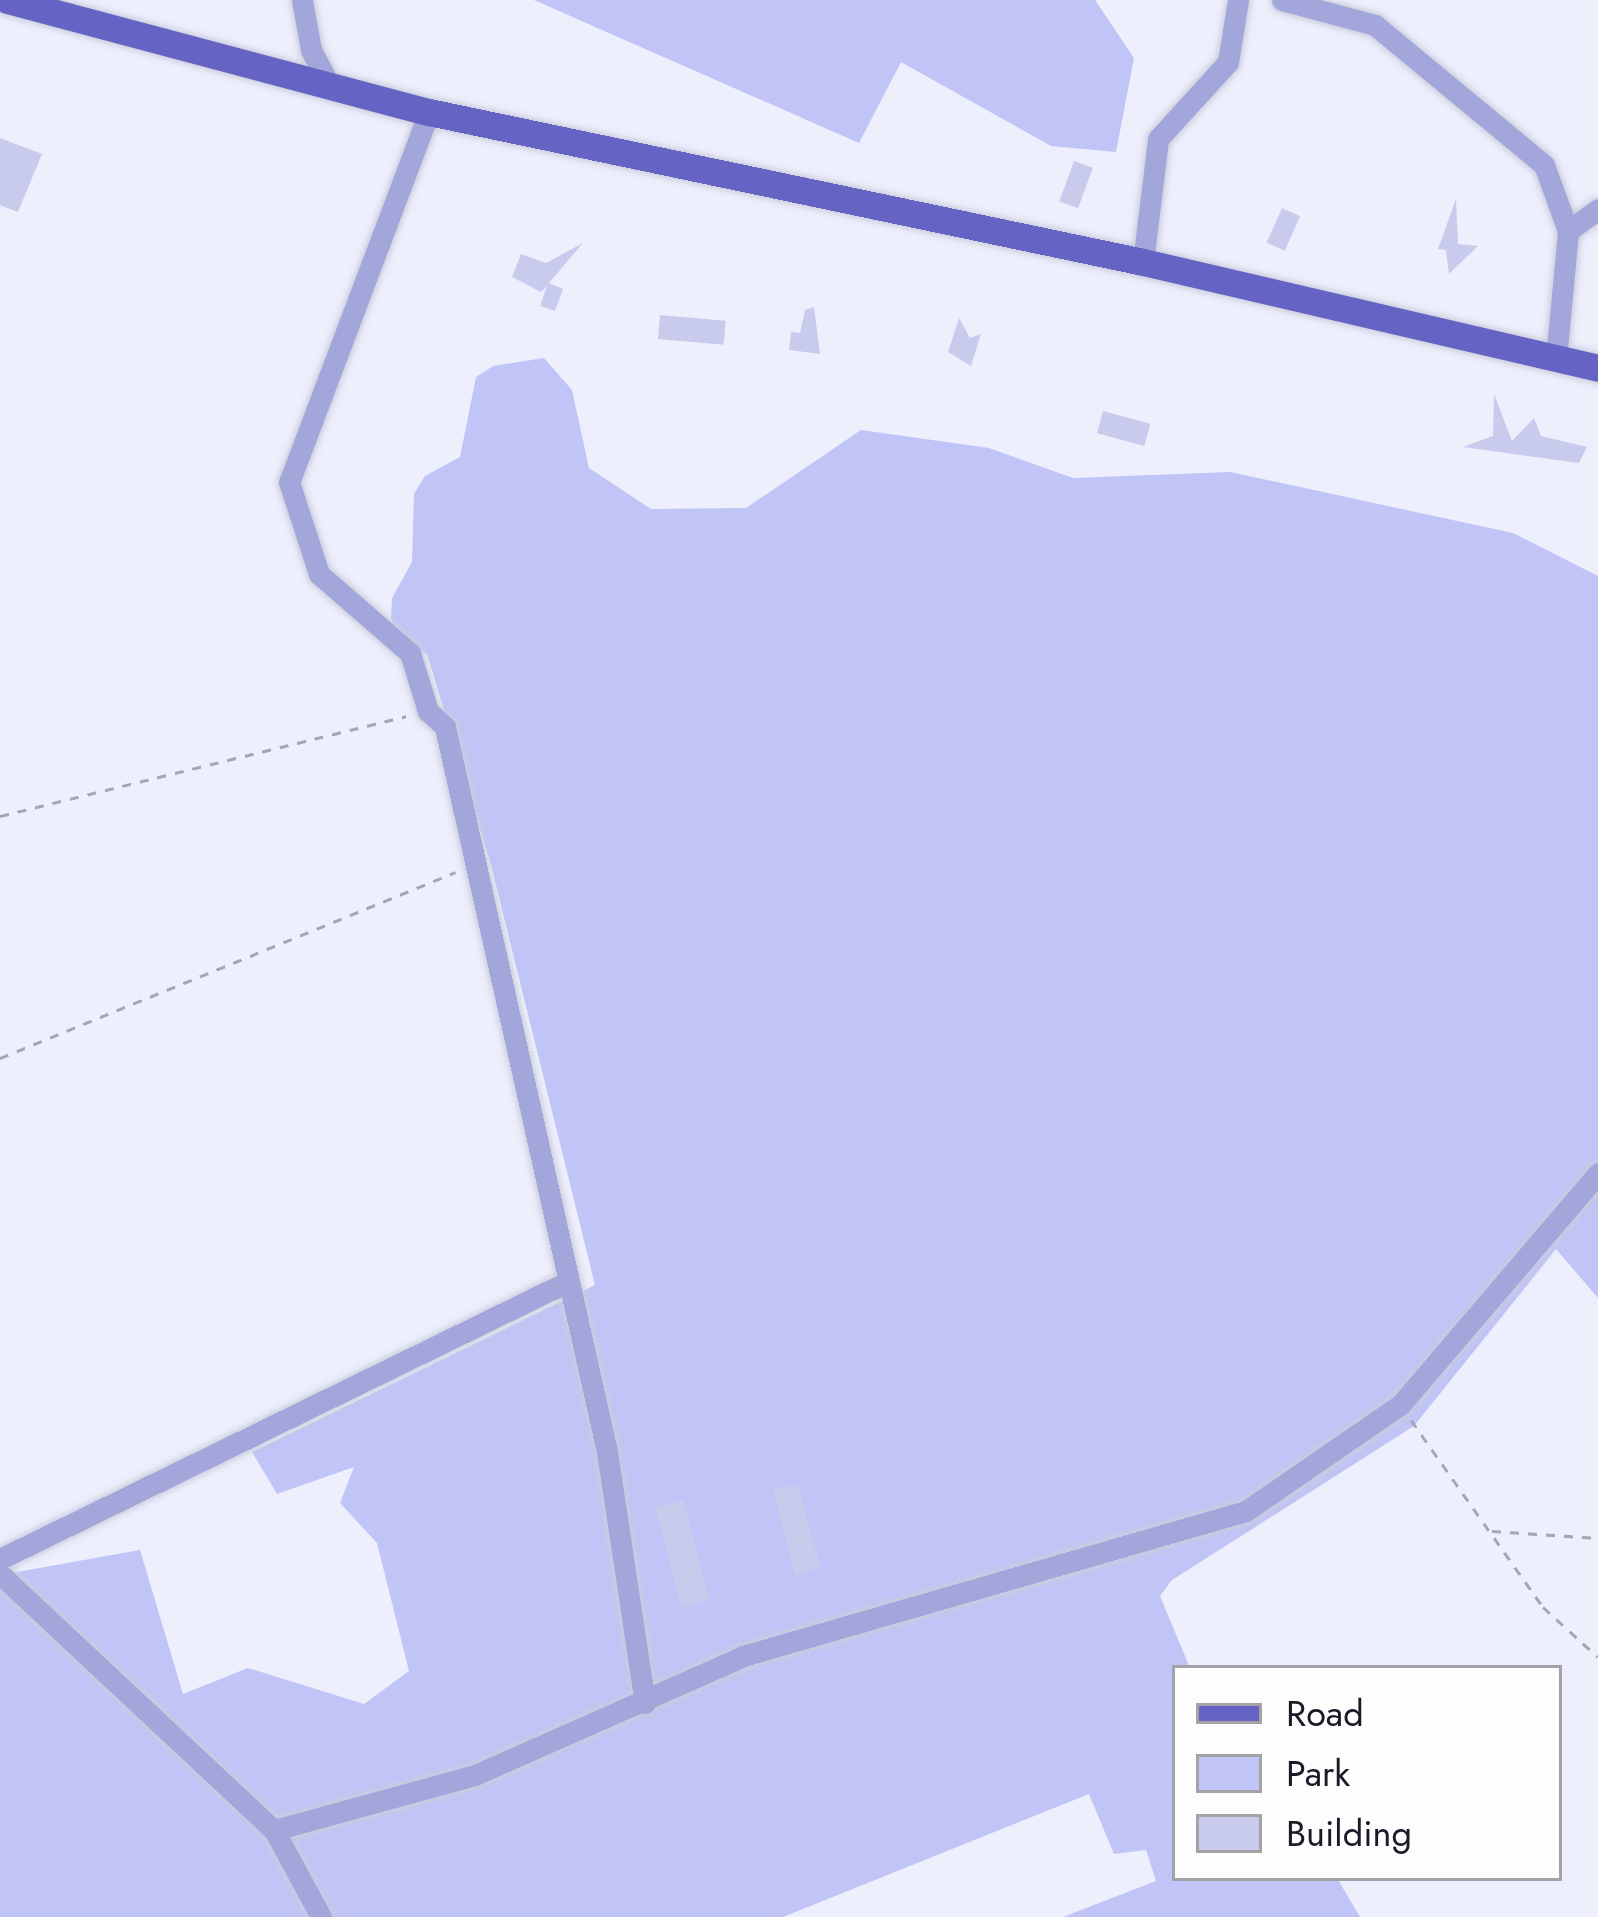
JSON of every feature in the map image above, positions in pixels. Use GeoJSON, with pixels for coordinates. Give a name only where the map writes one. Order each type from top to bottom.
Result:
{"type":"FeatureCollection","features":[{"type":"Feature","properties":{"kind":"main road"},"geometry":{"type":"LineString","coordinates":[[7,0],[429,112],[1143,262],[1598,368]]}},
{"type":"Feature","properties":{"kind":"street"},"geometry":{"type":"LineString","coordinates":[[302,0],[311,50],[330,85]]}},
{"type":"Feature","properties":{"kind":"street"},"geometry":{"type":"LineString","coordinates":[[1143,262],[1158,139],[1228,62],[1238,0]]}},
{"type":"Feature","properties":{"kind":"street"},"geometry":{"type":"LineString","coordinates":[[1282,0],[1375,25],[1544,165],[1568,231],[1556,358]]}},
{"type":"Feature","properties":{"kind":"street"},"geometry":{"type":"LineString","coordinates":[[429,112],[289,482],[319,574],[410,653],[428,710],[445,727],[607,1453],[645,1703]]}},
{"type":"Feature","properties":{"kind":"street"},"geometry":{"type":"LineString","coordinates":[[1568,231],[1598,209]]}},
{"type":"Feature","properties":{"kind":"street"},"geometry":{"type":"LineString","coordinates":[[274,1830],[475,1775],[743,1657],[1246,1511],[1401,1404],[1598,1173]]}},
{"type":"Feature","properties":{"kind":"street"},"geometry":{"type":"LineString","coordinates":[[0,1559],[569,1281]]}},
{"type":"Feature","properties":{"kind":"street"},"geometry":{"type":"LineString","coordinates":[[0,1574],[274,1830],[321,1917]]}},
{"type":"Feature","properties":{"kind":"path"},"geometry":{"type":"LineString","coordinates":[[0,816],[428,710]]}},
{"type":"Feature","properties":{"kind":"path"},"geometry":{"type":"LineString","coordinates":[[0,1058],[474,865]]}},
{"type":"Feature","properties":{"kind":"path"},"geometry":{"type":"LineString","coordinates":[[1401,1404],[1472,1516],[1490,1531],[1543,1607],[1598,1657]]}},
{"type":"Feature","properties":{"kind":"path"},"geometry":{"type":"LineString","coordinates":[[1490,1531],[1598,1538]]}},
{"type":"Feature","properties":{"kind":"green space"},"geometry":{"type":"Polygon","coordinates":[[[534,0],[1095,0],[1134,58],[1116,152],[1051,146],[901,62],[859,143],[534,0]]]}},
{"type":"Feature","properties":{"kind":"green space"},"geometry":{"type":"Polygon","coordinates":[[[544,358],[572,390],[589,468],[651,509],[746,508],[861,430],[989,448],[1073,478],[1230,472],[1513,533],[1598,576],[1598,1298],[1556,1249],[1414,1426],[1172,1580],[1160,1596],[1189,1665],[1172,1665],[1172,1881],[1339,1881],[1360,1917],[1063,1917],[1156,1881],[1146,1850],[1114,1854],[1089,1794],[783,1917],[0,1917],[0,1575],[140,1550],[183,1694],[248,1668],[364,1704],[409,1671],[377,1543],[340,1503],[354,1467],[277,1494],[252,1452],[595,1285],[491,865],[427,654],[398,639],[391,618],[392,598],[412,562],[414,494],[425,476],[460,457],[476,377],[493,366],[544,358]]]}},
{"type":"Feature","properties":{"kind":"building"},"geometry":{"type":"Polygon","coordinates":[[[0,138],[42,154],[18,212],[0,205],[0,138]]]}},
{"type":"Feature","properties":{"kind":"building"},"geometry":{"type":"Polygon","coordinates":[[[1074,161],[1093,168],[1078,208],[1059,201],[1074,161]]]}},
{"type":"Feature","properties":{"kind":"building"},"geometry":{"type":"Polygon","coordinates":[[[1456,199],[1458,244],[1478,246],[1449,274],[1446,250],[1438,249],[1456,199]]]}},
{"type":"Feature","properties":{"kind":"building"},"geometry":{"type":"Polygon","coordinates":[[[1282,208],[1300,216],[1285,251],[1267,243],[1282,208]]]}},
{"type":"Feature","properties":{"kind":"building"},"geometry":{"type":"Polygon","coordinates":[[[583,243],[549,283],[563,289],[555,311],[540,306],[547,286],[541,292],[512,277],[521,254],[546,263],[583,243]]]}},
{"type":"Feature","properties":{"kind":"building"},"geometry":{"type":"Polygon","coordinates":[[[814,307],[820,354],[789,350],[791,332],[800,333],[805,310],[814,307]]]}},
{"type":"Feature","properties":{"kind":"building"},"geometry":{"type":"Polygon","coordinates":[[[660,315],[726,321],[724,345],[658,339],[660,315]]]}},
{"type":"Feature","properties":{"kind":"building"},"geometry":{"type":"Polygon","coordinates":[[[959,318],[970,338],[981,334],[971,366],[948,352],[959,318]]]}},
{"type":"Feature","properties":{"kind":"building"},"geometry":{"type":"Polygon","coordinates":[[[1494,394],[1512,441],[1534,418],[1541,436],[1587,447],[1579,463],[1463,447],[1493,436],[1494,394]]]}},
{"type":"Feature","properties":{"kind":"building"},"geometry":{"type":"Polygon","coordinates":[[[1103,411],[1150,424],[1144,446],[1097,433],[1103,411]]]}},
{"type":"Feature","properties":{"kind":"building"},"geometry":{"type":"Polygon","coordinates":[[[798,1484],[821,1568],[795,1575],[773,1491],[798,1484]]]}},
{"type":"Feature","properties":{"kind":"building"},"geometry":{"type":"Polygon","coordinates":[[[683,1500],[710,1600],[682,1608],[655,1508],[683,1500]]]}}]}
